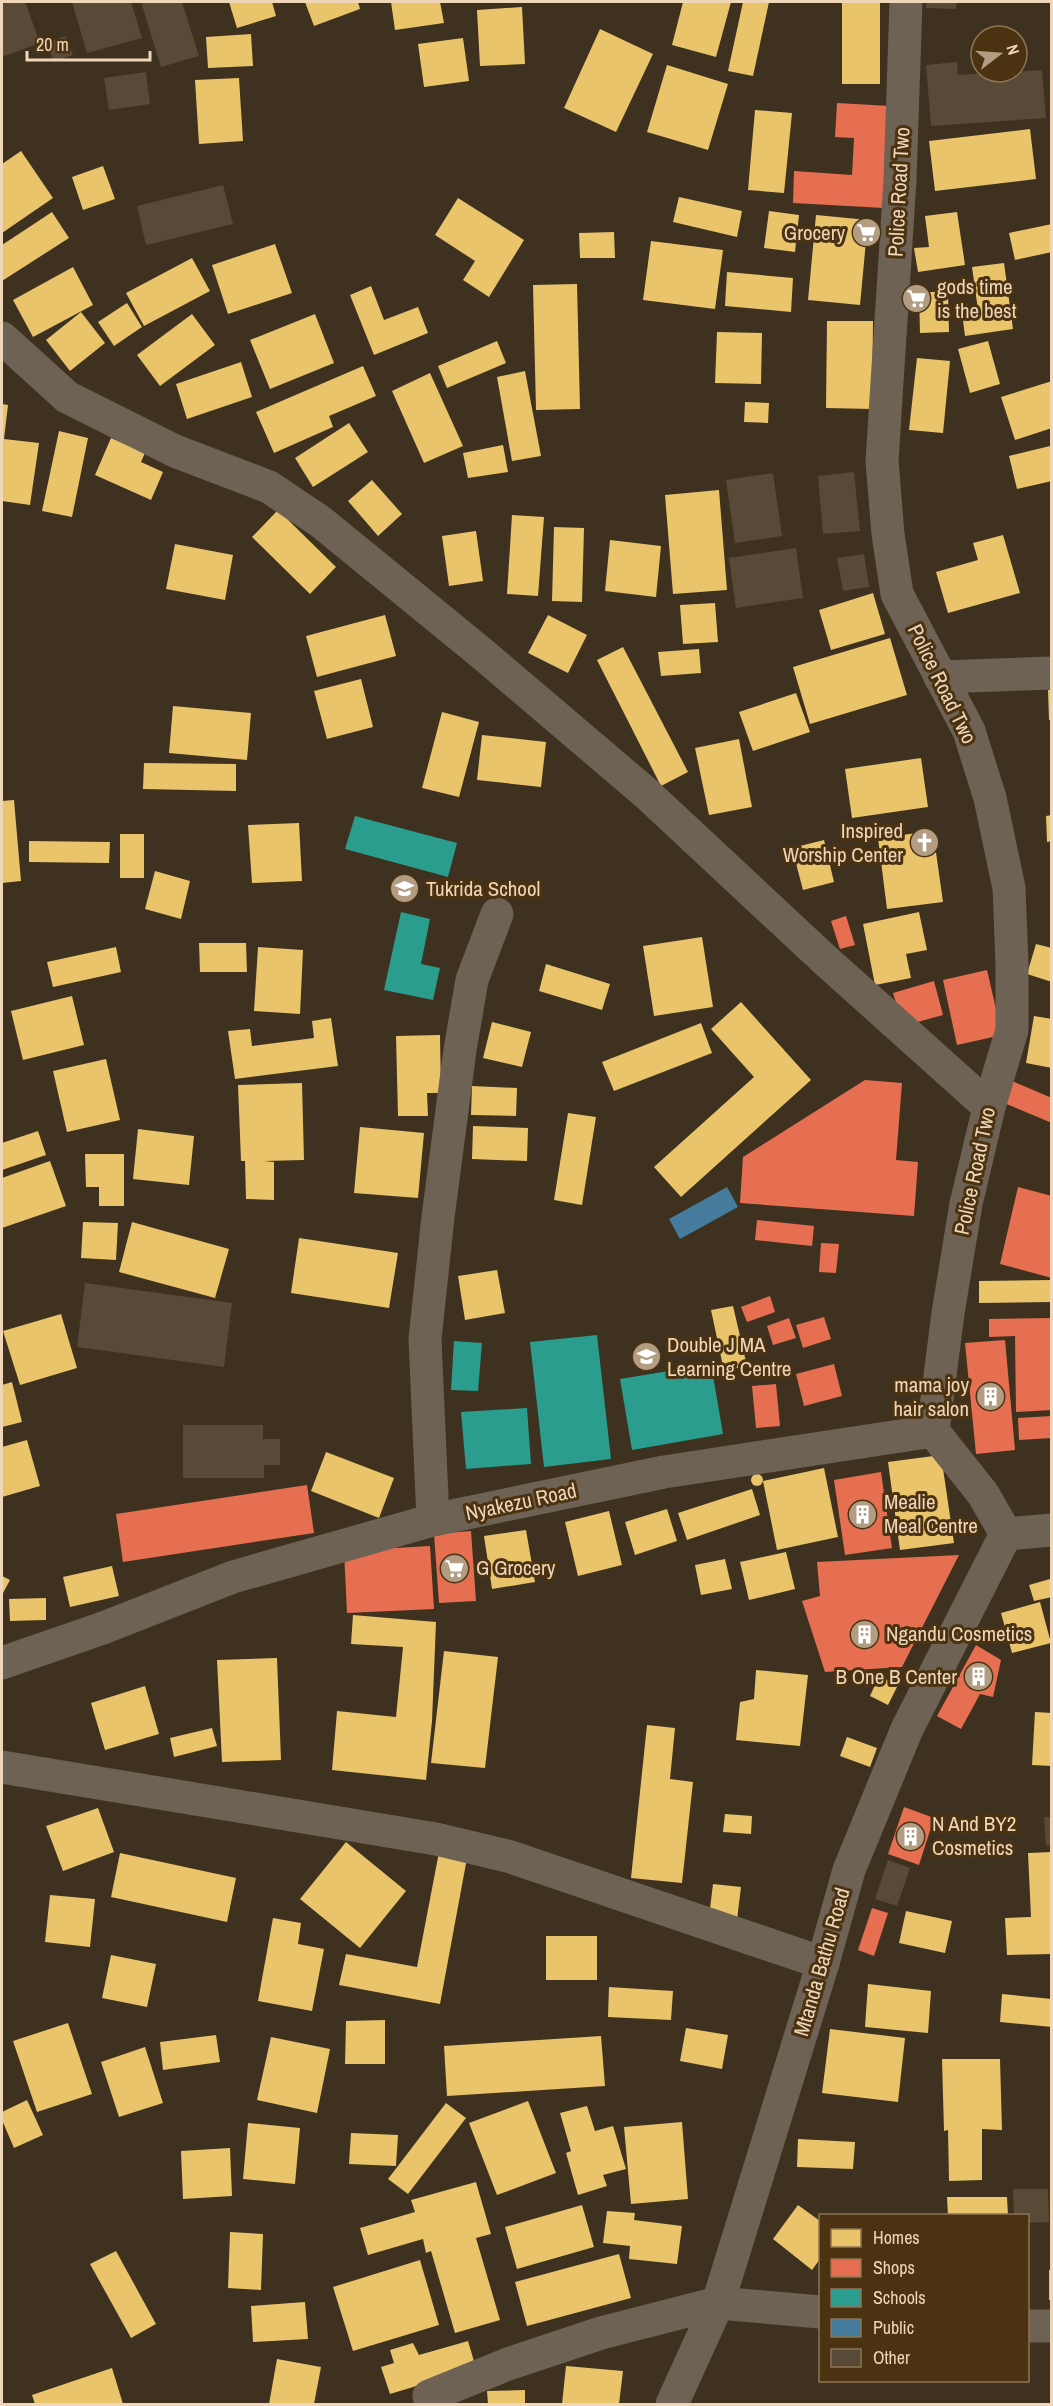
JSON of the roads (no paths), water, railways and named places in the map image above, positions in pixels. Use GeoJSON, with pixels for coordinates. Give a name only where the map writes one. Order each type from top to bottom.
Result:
{"type":"FeatureCollection","features":[{"type":"Feature","properties":{"kind":"street","name":"Police Road Two"},"geometry":{"type":"LineString","coordinates":[[906,2],[900,180],[882,461],[897,594],[969,730],[990,798],[1009,888],[1012,1030],[988,1107],[966,1204],[933,1431]]}},
{"type":"Feature","properties":{"kind":"street"},"geometry":{"type":"LineString","coordinates":[[2,338],[68,397],[174,451],[269,486],[321,522],[485,656],[647,794],[825,960],[988,1107]]}},
{"type":"Feature","properties":{"kind":"street"},"geometry":{"type":"LineString","coordinates":[[940,677],[1052,673]]}},
{"type":"Feature","properties":{"kind":"street"},"geometry":{"type":"LineString","coordinates":[[433,1520],[425,1339],[460,1050],[472,980],[497,914]]}},
{"type":"Feature","properties":{"kind":"street"},"geometry":{"type":"LineString","coordinates":[[933,1431],[978,1486],[1006,1534],[1052,1530]]}},
{"type":"Feature","properties":{"kind":"street","name":"Nyakezu Road"},"geometry":{"type":"LineString","coordinates":[[2,1663],[103,1628],[233,1577],[433,1520],[663,1472],[933,1431]]}},
{"type":"Feature","properties":{"kind":"street","name":"Mtanda Bathu Road"},"geometry":{"type":"LineString","coordinates":[[672,2404],[718,2303],[823,1963],[849,1870],[907,1729],[1006,1534]]}},
{"type":"Feature","properties":{"kind":"street"},"geometry":{"type":"LineString","coordinates":[[2,1767],[436,1839],[521,1861],[823,1963]]}},
{"type":"Feature","properties":{"kind":"street"},"geometry":{"type":"LineString","coordinates":[[429,2396],[508,2364],[601,2333],[718,2303],[819,2312]]}},
{"type":"Feature","properties":{"kind":"street"},"geometry":{"type":"LineString","coordinates":[[1029,2326],[1052,2326]]}},
{"type":"Feature","properties":{"kind":"place","name":"Grocery"},"geometry":{"type":"Point","coordinates":[866,233]}},
{"type":"Feature","properties":{"kind":"place","name":"gods time is the best"},"geometry":{"type":"Point","coordinates":[916,299]}},
{"type":"Feature","properties":{"kind":"place","name":"Inspired Worship Center"},"geometry":{"type":"Point","coordinates":[924,843]}},
{"type":"Feature","properties":{"kind":"place","name":"Tukrida School"},"geometry":{"type":"Point","coordinates":[405,889]}},
{"type":"Feature","properties":{"kind":"place","name":"Double J MA Learning Centre"},"geometry":{"type":"Point","coordinates":[646,1357]}},
{"type":"Feature","properties":{"kind":"place","name":"mama joy hair salon"},"geometry":{"type":"Point","coordinates":[990,1397]}},
{"type":"Feature","properties":{"kind":"place","name":"Mealie Meal Centre"},"geometry":{"type":"Point","coordinates":[863,1514]}},
{"type":"Feature","properties":{"kind":"place","name":"G Grocery"},"geometry":{"type":"Point","coordinates":[455,1568]}},
{"type":"Feature","properties":{"kind":"place","name":"Ngandu Cosmetics"},"geometry":{"type":"Point","coordinates":[865,1634]}},
{"type":"Feature","properties":{"kind":"place","name":"B One B Center"},"geometry":{"type":"Point","coordinates":[978,1677]}},
{"type":"Feature","properties":{"kind":"place","name":"N And BY2 Cosmetics"},"geometry":{"type":"Point","coordinates":[911,1836]}}]}
